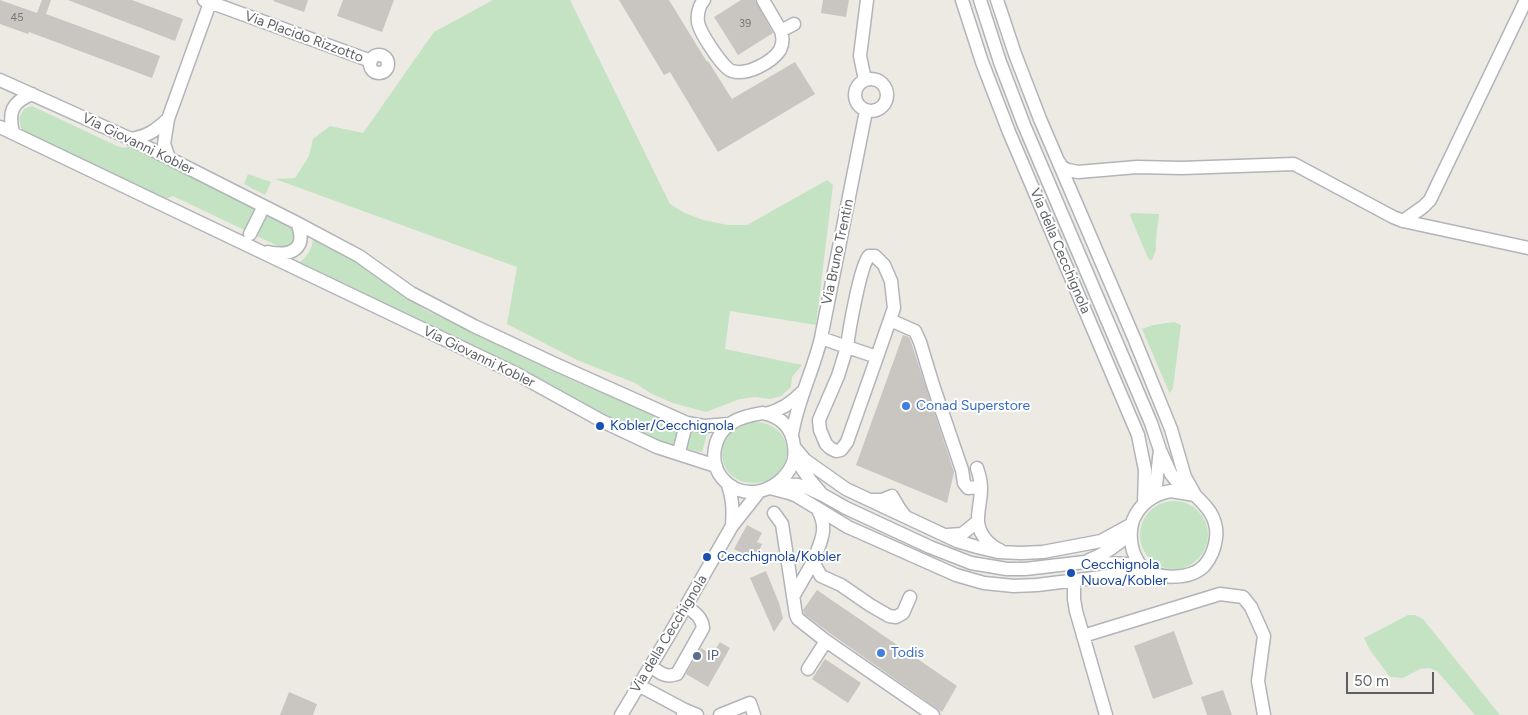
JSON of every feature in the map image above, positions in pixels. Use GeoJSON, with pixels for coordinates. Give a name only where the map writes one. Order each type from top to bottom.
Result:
{"type":"FeatureCollection","features":[{"type":"Feature","properties":{"kind":"street"},"geometry":{"type":"LineString","coordinates":[[704,0],[698,11],[700,28],[723,66],[730,71],[739,72],[749,70],[768,61],[781,49],[781,31],[763,0]]}},
{"type":"Feature","properties":{"kind":"street"},"geometry":{"type":"LineString","coordinates":[[865,80],[860,56],[866,0]]}},
{"type":"Feature","properties":{"kind":"street","name":"Via della Cecchignola"},"geometry":{"type":"LineString","coordinates":[[962,0],[982,62],[1009,132],[1138,436],[1146,470],[1147,501]]}},
{"type":"Feature","properties":{"kind":"street","name":"Via della Cecchignola"},"geometry":{"type":"LineString","coordinates":[[980,0],[1000,62],[1024,125],[1151,423],[1160,450],[1172,474],[1190,494]]}},
{"type":"Feature","properties":{"kind":"street"},"geometry":{"type":"LineString","coordinates":[[823,495],[810,480],[784,423],[777,418],[766,414],[748,416],[729,424],[719,437],[714,453],[716,466],[719,474],[728,485],[742,491],[798,485],[823,495],[846,508],[930,547],[971,563],[1007,569],[1025,569],[1085,562],[1128,564],[1159,575],[1182,577],[1193,573],[1203,566],[1210,557],[1214,547],[1216,525],[1211,513],[1190,494],[1170,429],[1134,338],[1040,119],[997,0]]}},
{"type":"Feature","properties":{"kind":"street"},"geometry":{"type":"LineString","coordinates":[[1403,221],[1430,200],[1526,0]]}},
{"type":"Feature","properties":{"kind":"street"},"geometry":{"type":"LineString","coordinates":[[169,158],[164,144],[168,119],[209,1]]}},
{"type":"Feature","properties":{"kind":"street","name":"Via Placido Rizzotto"},"geometry":{"type":"LineString","coordinates":[[209,1],[370,60]]}},
{"type":"Feature","properties":{"kind":"street"},"geometry":{"type":"LineString","coordinates":[[781,31],[794,24]]}},
{"type":"Feature","properties":{"kind":"street"},"geometry":{"type":"LineString","coordinates":[[872,79],[884,85],[887,98],[879,109],[866,111],[856,102],[854,96],[856,89],[859,83],[865,80],[872,79]]}},
{"type":"Feature","properties":{"kind":"street","name":"Via Giovanni Kobler"},"geometry":{"type":"LineString","coordinates":[[0,80],[131,139],[297,223],[359,256],[411,292],[474,326],[687,422],[704,426],[729,424]]}},
{"type":"Feature","properties":{"kind":"street"},"geometry":{"type":"LineString","coordinates":[[13,133],[10,123],[14,105],[19,100],[32,94]]}},
{"type":"Feature","properties":{"kind":"street","name":"Via Bruno Trentin"},"geometry":{"type":"LineString","coordinates":[[794,447],[796,413],[802,392],[814,364],[821,338],[866,111]]}},
{"type":"Feature","properties":{"kind":"street"},"geometry":{"type":"LineString","coordinates":[[131,139],[143,137],[155,131],[168,119]]}},
{"type":"Feature","properties":{"kind":"street","name":"Via Giovanni Kobler"},"geometry":{"type":"LineString","coordinates":[[0,127],[247,239],[517,374],[602,421],[657,447],[716,466]]}},
{"type":"Feature","properties":{"kind":"street"},"geometry":{"type":"LineString","coordinates":[[1057,159],[1062,167],[1078,172],[1137,167],[1182,168],[1294,164],[1382,212],[1403,221],[1528,248]]}},
{"type":"Feature","properties":{"kind":"street"},"geometry":{"type":"LineString","coordinates":[[1074,199],[1074,187],[1081,180],[1105,170]]}},
{"type":"Feature","properties":{"kind":"street"},"geometry":{"type":"LineString","coordinates":[[247,239],[261,212]]}},
{"type":"Feature","properties":{"kind":"street","name":"Via Giovanni Kobler"},"geometry":{"type":"LineString","coordinates":[[247,239],[268,252],[291,253],[300,242],[301,232],[297,223]]}},
{"type":"Feature","properties":{"kind":"street"},"geometry":{"type":"LineString","coordinates":[[869,256],[875,256],[884,265],[891,281],[894,308],[890,320],[847,442],[841,450],[836,452],[826,444],[820,430],[819,420],[838,376],[847,347],[865,260],[869,256]]}},
{"type":"Feature","properties":{"kind":"street"},"geometry":{"type":"LineString","coordinates":[[890,320],[915,331],[962,470],[964,482],[968,488],[981,488]]}},
{"type":"Feature","properties":{"kind":"street"},"geometry":{"type":"LineString","coordinates":[[821,338],[877,357]]}},
{"type":"Feature","properties":{"kind":"street","name":"Via Bruno Trentin"},"geometry":{"type":"LineString","coordinates":[[766,414],[782,409],[802,392]]}},
{"type":"Feature","properties":{"kind":"street"},"geometry":{"type":"LineString","coordinates":[[680,448],[685,428]]}},
{"type":"Feature","properties":{"kind":"street"},"geometry":{"type":"LineString","coordinates":[[794,447],[805,460],[833,480],[869,500],[882,500],[892,496],[907,518],[958,541],[977,547],[998,552],[1043,552],[1101,541],[1131,529]]}},
{"type":"Feature","properties":{"kind":"street"},"geometry":{"type":"LineString","coordinates":[[768,488],[789,470],[794,447]]}},
{"type":"Feature","properties":{"kind":"street","name":"Via della Cecchignola"},"geometry":{"type":"LineString","coordinates":[[1147,501],[1156,485],[1160,450]]}},
{"type":"Feature","properties":{"kind":"street"},"geometry":{"type":"LineString","coordinates":[[977,468],[981,488],[977,522],[981,534],[996,549],[1010,552]]}},
{"type":"Feature","properties":{"kind":"street","name":"Via della Cecchignola"},"geometry":{"type":"LineString","coordinates":[[728,485],[734,510],[732,526]]}},
{"type":"Feature","properties":{"kind":"street"},"geometry":{"type":"LineString","coordinates":[[768,488],[789,492],[848,527],[956,575],[984,583],[1001,586],[1026,586],[1074,581],[1146,569]]}},
{"type":"Feature","properties":{"kind":"street","name":"Via della Cecchignola"},"geometry":{"type":"LineString","coordinates":[[621,715],[732,526],[768,488]]}},
{"type":"Feature","properties":{"kind":"street"},"geometry":{"type":"LineString","coordinates":[[1146,569],[1135,557],[1132,546],[1131,529],[1135,516],[1147,501],[1161,493],[1171,491],[1190,494]]}},
{"type":"Feature","properties":{"kind":"street"},"geometry":{"type":"LineString","coordinates":[[794,595],[813,562],[824,528],[822,516],[818,510]]}},
{"type":"Feature","properties":{"kind":"street"},"geometry":{"type":"LineString","coordinates":[[774,513],[782,524],[798,619],[826,641],[933,715]]}},
{"type":"Feature","properties":{"kind":"street"},"geometry":{"type":"LineString","coordinates":[[943,534],[962,534],[977,522]]}},
{"type":"Feature","properties":{"kind":"street"},"geometry":{"type":"LineString","coordinates":[[824,528],[839,525],[848,527]]}},
{"type":"Feature","properties":{"kind":"street"},"geometry":{"type":"LineString","coordinates":[[1085,562],[1116,546],[1131,529]]}},
{"type":"Feature","properties":{"kind":"street"},"geometry":{"type":"LineString","coordinates":[[813,562],[822,576],[841,585],[889,616],[896,617],[903,613],[910,597]]}},
{"type":"Feature","properties":{"kind":"street"},"geometry":{"type":"LineString","coordinates":[[1074,581],[1074,599],[1106,715]]}},
{"type":"Feature","properties":{"kind":"street"},"geometry":{"type":"LineString","coordinates":[[1083,636],[1220,594],[1243,597],[1251,607],[1264,636],[1258,681],[1264,715]]}},
{"type":"Feature","properties":{"kind":"street"},"geometry":{"type":"LineString","coordinates":[[651,666],[664,675],[677,674],[703,628],[702,622],[696,614],[686,606]]}},
{"type":"Feature","properties":{"kind":"street"},"geometry":{"type":"LineString","coordinates":[[808,668],[826,641]]}},
{"type":"Feature","properties":{"kind":"street"},"geometry":{"type":"LineString","coordinates":[[638,685],[684,712],[697,715]]}},
{"type":"Feature","properties":{"kind":"street"},"geometry":{"type":"LineString","coordinates":[[720,715],[750,703],[754,715]]}},
{"type":"Feature","properties":{"kind":"green space"},"geometry":{"type":"Polygon","coordinates":[[[493,0],[570,0],[670,204],[685,213],[703,220],[728,225],[747,225],[827,180],[833,185],[816,325],[730,311],[725,349],[802,365],[792,377],[791,387],[781,396],[770,399],[755,397],[740,399],[706,412],[673,403],[652,394],[635,383],[577,360],[507,324],[517,267],[275,179],[295,178],[309,156],[313,139],[330,126],[363,133],[434,32],[493,0]]]}},
{"type":"Feature","properties":{"kind":"green space"},"geometry":{"type":"Polygon","coordinates":[[[32,106],[117,146],[124,148],[131,146],[290,227],[294,230],[295,241],[288,247],[280,247],[173,196],[165,199],[30,136],[21,128],[19,118],[24,109],[32,106]]]}},
{"type":"Feature","properties":{"kind":"green space"},"geometry":{"type":"Polygon","coordinates":[[[248,174],[271,182],[265,195],[244,184],[248,174]]]}},
{"type":"Feature","properties":{"kind":"green space"},"geometry":{"type":"Polygon","coordinates":[[[1132,213],[1159,214],[1156,250],[1152,260],[1148,258],[1131,218],[1130,215],[1132,213]]]}},
{"type":"Feature","properties":{"kind":"green space"},"geometry":{"type":"Polygon","coordinates":[[[313,239],[355,261],[425,310],[578,383],[620,399],[662,420],[683,428],[677,447],[637,430],[522,369],[300,262],[309,252],[313,239]]]}},
{"type":"Feature","properties":{"kind":"green space"},"geometry":{"type":"Polygon","coordinates":[[[1174,322],[1181,325],[1173,388],[1170,393],[1142,329],[1153,325],[1174,322]]]}},
{"type":"Feature","properties":{"kind":"green space"},"geometry":{"type":"Polygon","coordinates":[[[751,422],[766,424],[777,429],[784,438],[787,448],[786,459],[782,469],[774,477],[762,482],[747,482],[735,478],[727,470],[723,459],[723,448],[727,437],[737,428],[751,422]]]}},
{"type":"Feature","properties":{"kind":"green space"},"geometry":{"type":"Polygon","coordinates":[[[688,429],[707,434],[702,452],[684,448],[688,429]]]}},
{"type":"Feature","properties":{"kind":"green space"},"geometry":{"type":"Polygon","coordinates":[[[1181,501],[1193,507],[1202,516],[1208,528],[1206,548],[1198,559],[1181,569],[1167,569],[1150,559],[1142,548],[1140,528],[1150,511],[1161,503],[1181,501]]]}},
{"type":"Feature","properties":{"kind":"green space"},"geometry":{"type":"Polygon","coordinates":[[[1408,615],[1415,615],[1423,619],[1500,715],[1475,715],[1437,671],[1429,668],[1420,669],[1403,678],[1390,677],[1370,650],[1364,638],[1408,615]]]}},
{"type":"Feature","properties":{"kind":"building"},"geometry":{"type":"Polygon","coordinates":[[[0,0],[37,13],[42,0],[51,0],[46,14],[160,56],[152,78],[29,32],[28,34],[0,24],[0,0]]]}},
{"type":"Feature","properties":{"kind":"building"},"geometry":{"type":"Polygon","coordinates":[[[68,0],[132,0],[183,19],[175,41],[68,0]]]}},
{"type":"Feature","properties":{"kind":"building"},"geometry":{"type":"Polygon","coordinates":[[[274,0],[308,0],[304,12],[274,0]]]}},
{"type":"Feature","properties":{"kind":"building"},"geometry":{"type":"Polygon","coordinates":[[[343,0],[394,0],[382,32],[337,16],[343,0]]]}},
{"type":"Feature","properties":{"kind":"building"},"geometry":{"type":"Polygon","coordinates":[[[619,0],[669,0],[732,99],[795,62],[815,94],[718,152],[670,72],[664,75],[619,0]]]}},
{"type":"Feature","properties":{"kind":"building"},"geometry":{"type":"Polygon","coordinates":[[[741,0],[755,0],[773,33],[738,55],[714,17],[741,0]]]}},
{"type":"Feature","properties":{"kind":"building"},"geometry":{"type":"Polygon","coordinates":[[[823,0],[849,0],[846,17],[821,13],[823,0]]]}},
{"type":"Feature","properties":{"kind":"building","name":"Conad Superstore"},"geometry":{"type":"Polygon","coordinates":[[[903,335],[909,337],[912,345],[954,472],[947,503],[856,465],[903,335]]]}},
{"type":"Feature","properties":{"kind":"building"},"geometry":{"type":"Polygon","coordinates":[[[747,525],[762,533],[757,542],[762,544],[759,551],[770,557],[765,565],[734,549],[747,525]]]}},
{"type":"Feature","properties":{"kind":"building"},"geometry":{"type":"Polygon","coordinates":[[[766,571],[783,618],[774,632],[750,578],[766,571]]]}},
{"type":"Feature","properties":{"kind":"building","name":"Todis"},"geometry":{"type":"Polygon","coordinates":[[[817,590],[957,686],[942,712],[804,614],[803,610],[817,590]]]}},
{"type":"Feature","properties":{"kind":"building"},"geometry":{"type":"Polygon","coordinates":[[[1174,631],[1193,684],[1153,699],[1134,646],[1174,631]]]}},
{"type":"Feature","properties":{"kind":"building"},"geometry":{"type":"Polygon","coordinates":[[[720,642],[730,648],[708,687],[686,674],[701,648],[712,655],[720,642]]]}},
{"type":"Feature","properties":{"kind":"building"},"geometry":{"type":"Polygon","coordinates":[[[825,659],[861,683],[848,703],[812,679],[825,659]]]}},
{"type":"Feature","properties":{"kind":"building"},"geometry":{"type":"Polygon","coordinates":[[[1223,690],[1232,715],[1207,715],[1201,697],[1223,690]]]}},
{"type":"Feature","properties":{"kind":"building"},"geometry":{"type":"Polygon","coordinates":[[[289,692],[317,704],[313,715],[280,715],[289,692]]]}},
{"type":"Feature","properties":{"kind":"place","name":"Conad Superstore"},"geometry":{"type":"Point","coordinates":[906,406]}},
{"type":"Feature","properties":{"kind":"place","name":"Kobler/Cecchignola"},"geometry":{"type":"Point","coordinates":[600,426]}},
{"type":"Feature","properties":{"kind":"place","name":"Cecchignola/Kobler"},"geometry":{"type":"Point","coordinates":[707,557]}},
{"type":"Feature","properties":{"kind":"place","name":"Cecchignola Nuova/Kobler"},"geometry":{"type":"Point","coordinates":[1071,573]}},
{"type":"Feature","properties":{"kind":"place","name":"Todis"},"geometry":{"type":"Point","coordinates":[881,653]}},
{"type":"Feature","properties":{"kind":"place","name":"IP"},"geometry":{"type":"Point","coordinates":[697,656]}}]}
